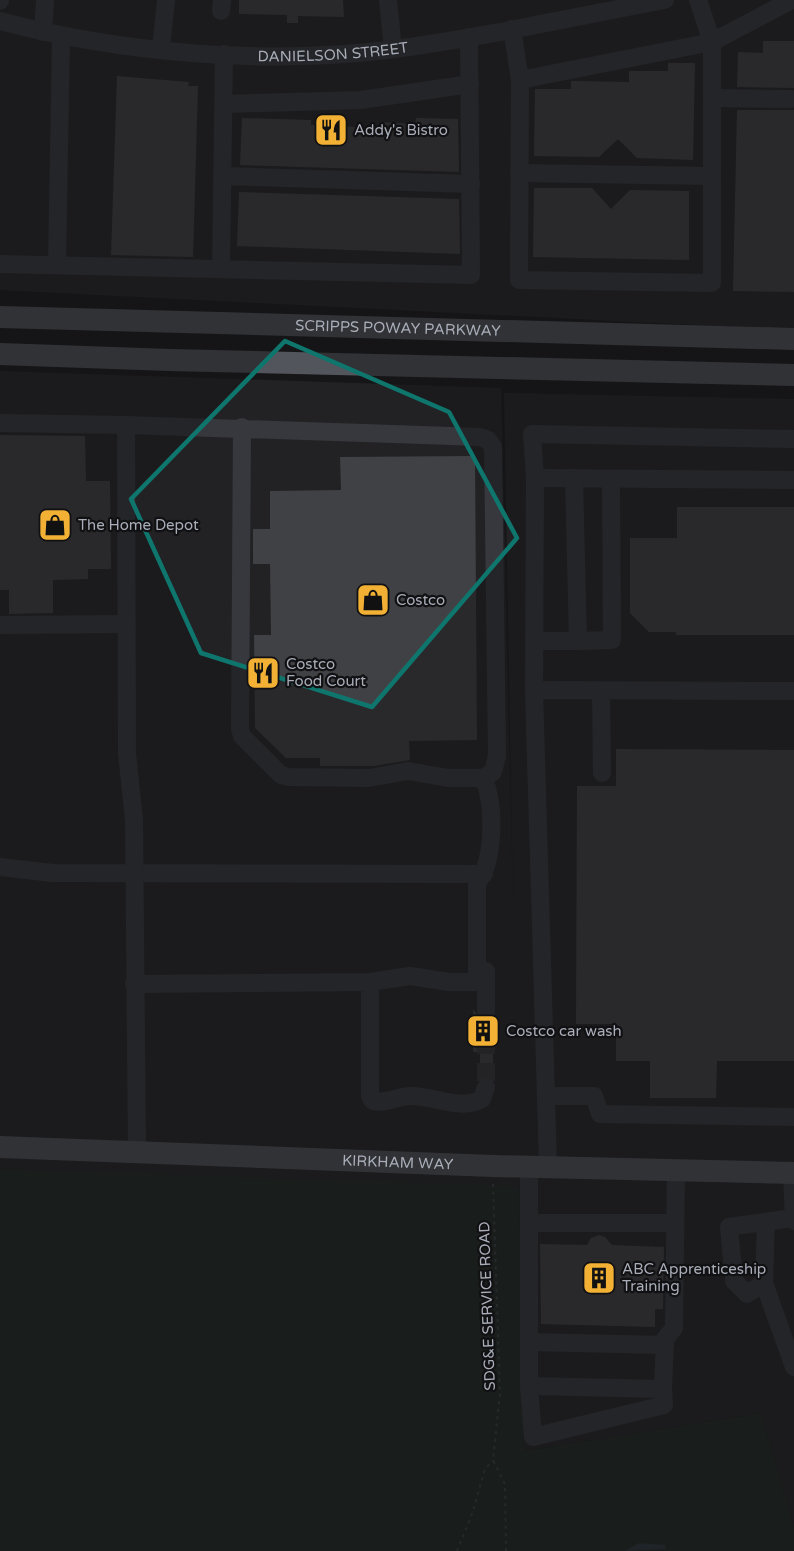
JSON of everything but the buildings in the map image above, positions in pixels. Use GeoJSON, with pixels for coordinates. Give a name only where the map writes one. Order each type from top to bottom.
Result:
{"type":"FeatureCollection","features":[{"type":"Feature","properties":{"kind":"main road","name":"SCRIPPS POWAY PARKWAY"},"geometry":{"type":"LineString","coordinates":[[0,317],[794,339]]}},
{"type":"Feature","properties":{"kind":"main road"},"geometry":{"type":"LineString","coordinates":[[0,354],[794,375]]}},
{"type":"Feature","properties":{"kind":"main road","name":"KIRKHAM WAY"},"geometry":{"type":"LineString","coordinates":[[0,1147],[493,1166],[793,1173]]}},
{"type":"Feature","properties":{"kind":"street"},"geometry":{"type":"LineString","coordinates":[[45,0],[52,34],[57,265]]}},
{"type":"Feature","properties":{"kind":"street"},"geometry":{"type":"LineString","coordinates":[[160,48],[166,0]]}},
{"type":"Feature","properties":{"kind":"street"},"geometry":{"type":"LineString","coordinates":[[388,0],[393,49]]}},
{"type":"Feature","properties":{"kind":"street","name":"DANIELSON STREET"},"geometry":{"type":"LineString","coordinates":[[0,21],[52,34],[160,48],[225,54],[307,55],[393,49],[512,29],[583,8],[665,0]]}},
{"type":"Feature","properties":{"kind":"street"},"geometry":{"type":"LineString","coordinates":[[512,29],[520,80],[519,280],[712,282],[712,42],[698,0]]}},
{"type":"Feature","properties":{"kind":"street"},"geometry":{"type":"LineString","coordinates":[[520,80],[712,42],[792,0]]}},
{"type":"Feature","properties":{"kind":"street"},"geometry":{"type":"LineString","coordinates":[[0,264],[471,275],[469,37]]}},
{"type":"Feature","properties":{"kind":"street"},"geometry":{"type":"LineString","coordinates":[[221,269],[225,54]]}},
{"type":"Feature","properties":{"kind":"street"},"geometry":{"type":"LineString","coordinates":[[224,104],[351,100],[470,84]]}},
{"type":"Feature","properties":{"kind":"street"},"geometry":{"type":"LineString","coordinates":[[712,98],[790,99]]}},
{"type":"Feature","properties":{"kind":"street"},"geometry":{"type":"LineString","coordinates":[[519,173],[712,177]]}},
{"type":"Feature","properties":{"kind":"street"},"geometry":{"type":"LineString","coordinates":[[222,176],[471,184]]}},
{"type":"Feature","properties":{"kind":"street"},"geometry":{"type":"LineString","coordinates":[[0,423],[242,428],[480,437],[488,440],[492,447],[497,756],[492,772],[483,778],[448,778],[408,771],[369,778],[284,777],[242,736],[240,729],[242,428]]}},
{"type":"Feature","properties":{"kind":"street"},"geometry":{"type":"LineString","coordinates":[[126,424],[128,753],[134,820],[137,1153]]}},
{"type":"Feature","properties":{"kind":"street"},"geometry":{"type":"LineString","coordinates":[[675,1170],[674,1328],[665,1338],[664,1405],[533,1437],[529,1386],[529,1223],[539,1167],[546,1096],[534,690],[535,478],[532,434],[794,439]]}},
{"type":"Feature","properties":{"kind":"street"},"geometry":{"type":"LineString","coordinates":[[535,478],[794,480]]}},
{"type":"Feature","properties":{"kind":"street"},"geometry":{"type":"LineString","coordinates":[[574,478],[578,641]]}},
{"type":"Feature","properties":{"kind":"street"},"geometry":{"type":"LineString","coordinates":[[534,641],[612,640],[611,479]]}},
{"type":"Feature","properties":{"kind":"street"},"geometry":{"type":"LineString","coordinates":[[0,625],[127,624]]}},
{"type":"Feature","properties":{"kind":"street"},"geometry":{"type":"LineString","coordinates":[[534,690],[794,691]]}},
{"type":"Feature","properties":{"kind":"street"},"geometry":{"type":"LineString","coordinates":[[601,691],[602,773]]}},
{"type":"Feature","properties":{"kind":"street"},"geometry":{"type":"LineString","coordinates":[[483,778],[489,794],[490,853],[484,874],[487,883],[484,980],[486,1009]]}},
{"type":"Feature","properties":{"kind":"street"},"geometry":{"type":"LineString","coordinates":[[0,867],[38,872],[484,874]]}},
{"type":"Feature","properties":{"kind":"street"},"geometry":{"type":"LineString","coordinates":[[134,984],[370,982],[410,976],[449,982],[484,980]]}},
{"type":"Feature","properties":{"kind":"street"},"geometry":{"type":"LineString","coordinates":[[370,982],[370,1096],[373,1101],[411,1096],[460,1103],[482,1099],[486,1087]]}},
{"type":"Feature","properties":{"kind":"street"},"geometry":{"type":"LineString","coordinates":[[546,1096],[594,1096],[600,1114],[794,1117]]}},
{"type":"Feature","properties":{"kind":"street"},"geometry":{"type":"LineString","coordinates":[[764,1283],[747,1294],[734,1281],[729,1227],[793,1219],[793,1173]]}},
{"type":"Feature","properties":{"kind":"street"},"geometry":{"type":"LineString","coordinates":[[766,1222],[764,1283],[794,1367]]}},
{"type":"Feature","properties":{"kind":"street"},"geometry":{"type":"LineString","coordinates":[[529,1223],[675,1224]]}},
{"type":"Feature","properties":{"kind":"street"},"geometry":{"type":"LineString","coordinates":[[529,1342],[665,1345]]}},
{"type":"Feature","properties":{"kind":"street"},"geometry":{"type":"LineString","coordinates":[[529,1386],[663,1389]]}},
{"type":"Feature","properties":{"kind":"path","name":"SDG&E SERVICE ROAD"},"geometry":{"type":"LineString","coordinates":[[493,1166],[501,1393],[493,1460]]}},
{"type":"Feature","properties":{"kind":"path"},"geometry":{"type":"LineString","coordinates":[[457,1551],[472,1514],[485,1469],[493,1460],[505,1484],[506,1551]]}},
{"type":"Feature","properties":{"kind":"highlighted area"},"geometry":{"type":"Polygon","coordinates":[[[285,341],[449,412],[517,538],[372,707],[201,653],[131,499],[285,341]]]}},
{"type":"Feature","properties":{"kind":"shaded area"},"geometry":{"type":"Polygon","coordinates":[[[0,0],[794,0],[794,330],[0,290],[0,0]]]}},
{"type":"Feature","properties":{"kind":"shaded area"},"geometry":{"type":"Polygon","coordinates":[[[0,371],[501,388],[513,901],[504,393],[794,399],[794,1526],[761,1413],[524,1451],[125,1174],[0,1169],[0,371]]]}},
{"type":"Feature","properties":{"kind":"shaded area"},"geometry":{"type":"Polygon","coordinates":[[[0,1169],[519,1186],[524,1451],[761,1413],[794,1526],[794,1551],[0,1551],[0,1169]]]}},
{"type":"Feature","properties":{"kind":"shaded area"},"geometry":{"type":"Polygon","coordinates":[[[639,1543],[665,1545],[665,1549],[625,1551],[639,1543]]]}},
{"type":"Feature","properties":{"kind":"tunnel"},"geometry":{"type":"LineString","coordinates":[[486,1009],[486,1087]]}},
{"type":"Feature","properties":{"kind":"place","name":"Addy's Bistro"},"geometry":{"type":"Point","coordinates":[331,130]}},
{"type":"Feature","properties":{"kind":"place","name":"The Home Depot"},"geometry":{"type":"Point","coordinates":[55,525]}},
{"type":"Feature","properties":{"kind":"place","name":"Costco"},"geometry":{"type":"Point","coordinates":[373,600]}},
{"type":"Feature","properties":{"kind":"place","name":"Costco Food Court"},"geometry":{"type":"Point","coordinates":[263,673]}},
{"type":"Feature","properties":{"kind":"place","name":"Costco car wash"},"geometry":{"type":"Point","coordinates":[483,1031]}},
{"type":"Feature","properties":{"kind":"place","name":"ABC Apprenticeship Training"},"geometry":{"type":"Point","coordinates":[599,1278]}}]}
